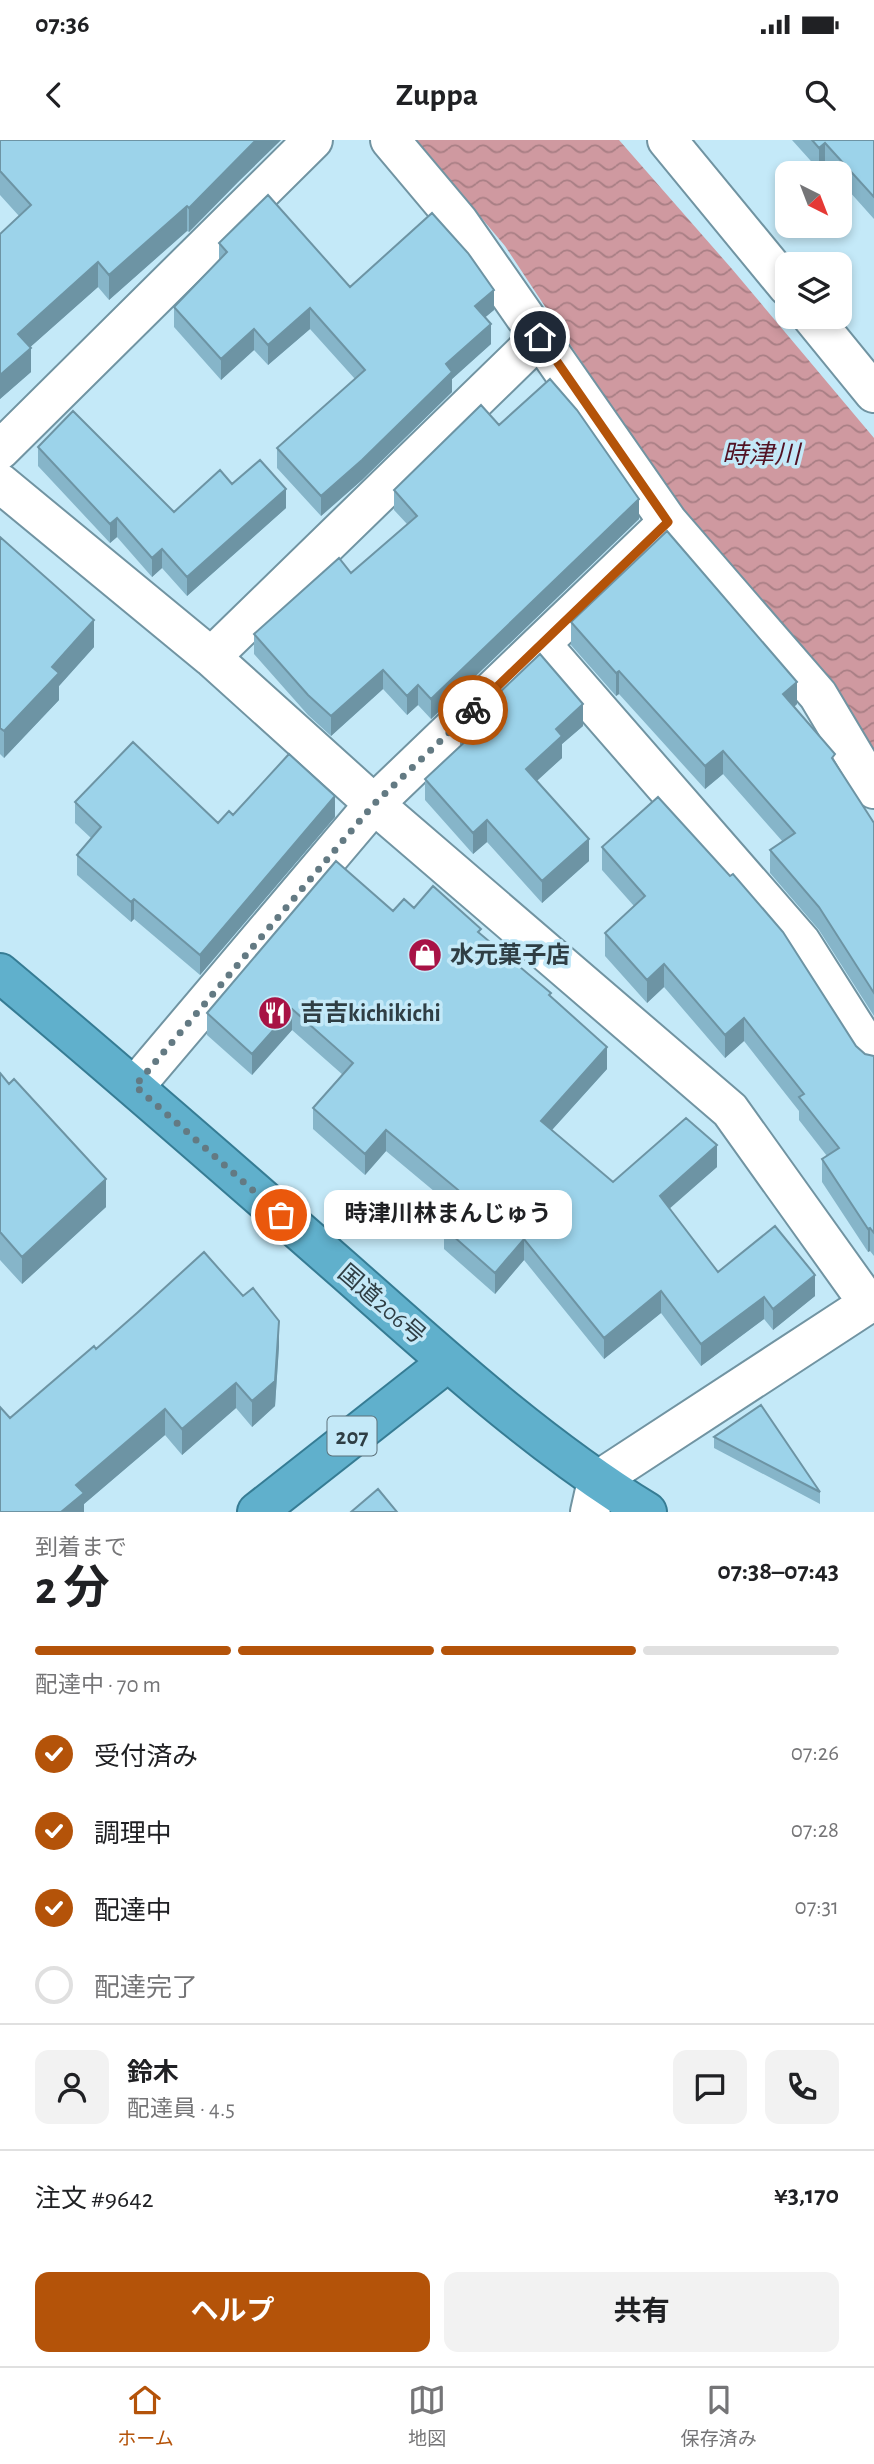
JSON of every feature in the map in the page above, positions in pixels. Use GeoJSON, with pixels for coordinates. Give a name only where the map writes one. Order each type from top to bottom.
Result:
{"type":"FeatureCollection","features":[{"type":"Feature","properties":{"kind":"highway","name":"国道206号"},"geometry":{"type":"LineString","coordinates":[[0,974],[135,1086],[448,1362],[593,1497],[647,1512]]}},
{"type":"Feature","properties":{"kind":"highway","name":"207"},"geometry":{"type":"LineString","coordinates":[[257,1512],[448,1362]]}},
{"type":"Feature","properties":{"kind":"street"},"geometry":{"type":"LineString","coordinates":[[0,450],[313,140]]}},
{"type":"Feature","properties":{"kind":"street"},"geometry":{"type":"LineString","coordinates":[[390,140],[459,222],[668,522],[818,695],[874,789]]}},
{"type":"Feature","properties":{"kind":"street"},"geometry":{"type":"LineString","coordinates":[[667,140],[775,271]]}},
{"type":"Feature","properties":{"kind":"street"},"geometry":{"type":"LineString","coordinates":[[822,329],[874,393]]}},
{"type":"Feature","properties":{"kind":"street"},"geometry":{"type":"LineString","coordinates":[[211,657],[540,337]]}},
{"type":"Feature","properties":{"kind":"street"},"geometry":{"type":"LineString","coordinates":[[0,483],[211,657],[374,804],[730,1110],[871,1302],[593,1497]]}},
{"type":"Feature","properties":{"kind":"street"},"geometry":{"type":"LineString","coordinates":[[135,1086],[374,804],[668,522]]}},
{"type":"Feature","properties":{"kind":"street"},"geometry":{"type":"LineString","coordinates":[[542,645],[801,942],[874,1057]]}},
{"type":"Feature","properties":{"kind":"water","name":"時津川"},"geometry":{"type":"Polygon","coordinates":[[[416,140],[619,140],[775,320],[775,329],[782,329],[874,438],[874,752],[673,500],[505,246],[416,140]]]}},
{"type":"Feature","properties":{"kind":"building"},"geometry":{"type":"Polygon","coordinates":[[[0,140],[256,140],[189,208],[187,206],[109,275],[98,262],[18,334],[31,348],[0,375],[0,234],[31,205],[0,171],[0,140]]]}},
{"type":"Feature","properties":{"kind":"building"},"geometry":{"type":"Polygon","coordinates":[[[812,140],[874,140],[874,197],[852,173],[852,161],[841,161],[825,143],[819,148],[812,140]]]}},
{"type":"Feature","properties":{"kind":"building"},"geometry":{"type":"Polygon","coordinates":[[[268,195],[350,287],[432,213],[468,253],[494,290],[475,306],[491,324],[446,364],[452,372],[321,496],[277,448],[365,370],[310,308],[268,345],[254,329],[221,359],[174,307],[227,252],[219,243],[268,195]]]}},
{"type":"Feature","properties":{"kind":"building"},"geometry":{"type":"Polygon","coordinates":[[[550,379],[577,410],[639,499],[431,699],[418,685],[407,696],[383,670],[331,716],[308,695],[254,634],[339,558],[351,573],[417,516],[394,490],[481,405],[499,425],[550,379]]]}},
{"type":"Feature","properties":{"kind":"building"},"geometry":{"type":"Polygon","coordinates":[[[73,411],[174,512],[220,470],[232,484],[260,460],[286,489],[187,577],[162,549],[152,558],[117,518],[110,524],[38,447],[73,411]]]}},
{"type":"Feature","properties":{"kind":"building"},"geometry":{"type":"Polygon","coordinates":[[[667,531],[797,682],[783,694],[835,754],[832,758],[874,823],[874,993],[819,907],[770,850],[795,833],[723,751],[705,766],[571,622],[667,531]]]}},
{"type":"Feature","properties":{"kind":"building"},"geometry":{"type":"Polygon","coordinates":[[[0,537],[94,620],[52,667],[59,673],[4,731],[0,728],[0,537]]]}},
{"type":"Feature","properties":{"kind":"building"},"geometry":{"type":"Polygon","coordinates":[[[540,654],[583,704],[556,729],[562,736],[526,769],[589,839],[542,881],[487,820],[473,833],[425,779],[468,739],[460,730],[540,654]]]}},
{"type":"Feature","properties":{"kind":"building"},"geometry":{"type":"Polygon","coordinates":[[[133,742],[218,823],[229,811],[233,815],[289,754],[335,796],[200,955],[134,899],[131,902],[77,855],[101,827],[75,802],[133,742]]]}},
{"type":"Feature","properties":{"kind":"building"},"geometry":{"type":"Polygon","coordinates":[[[658,797],[730,876],[733,874],[783,932],[856,1046],[865,1054],[874,1056],[874,1233],[868,1229],[822,1159],[839,1148],[799,1097],[804,1094],[744,1018],[725,1035],[664,964],[647,980],[605,933],[645,896],[602,847],[658,797]]]}},
{"type":"Feature","properties":{"kind":"building"},"geometry":{"type":"Polygon","coordinates":[[[336,861],[393,911],[404,899],[414,908],[433,886],[481,929],[478,932],[551,993],[549,995],[607,1047],[541,1121],[613,1182],[686,1118],[717,1145],[660,1196],[718,1272],[775,1226],[815,1275],[773,1309],[764,1297],[701,1344],[661,1291],[604,1338],[524,1239],[495,1273],[444,1228],[469,1199],[386,1130],[365,1154],[313,1108],[353,1063],[292,1009],[252,1054],[207,1013],[336,861]]]}},
{"type":"Feature","properties":{"kind":"building"},"geometry":{"type":"Polygon","coordinates":[[[0,1073],[9,1084],[14,1079],[106,1179],[22,1257],[0,1232],[0,1073]]]}},
{"type":"Feature","properties":{"kind":"building"},"geometry":{"type":"Polygon","coordinates":[[[204,1252],[243,1296],[253,1288],[279,1321],[275,1381],[252,1401],[236,1383],[182,1429],[165,1409],[76,1485],[84,1493],[61,1512],[0,1512],[0,1407],[10,1418],[94,1346],[96,1349],[204,1252]]]}},
{"type":"Feature","properties":{"kind":"building"},"geometry":{"type":"Polygon","coordinates":[[[761,1405],[820,1492],[714,1437],[761,1405]]]}},
{"type":"Feature","properties":{"kind":"building"},"geometry":{"type":"Polygon","coordinates":[[[378,1489],[397,1512],[351,1512],[378,1489]]]}},
{"type":"Feature","properties":{"kind":"way so far"},"geometry":{"type":"LineString","coordinates":[[281,1215],[135,1086],[374,804],[473,710]]}},
{"type":"Feature","properties":{"kind":"place","name":"水元菓子店"},"geometry":{"type":"Point","coordinates":[425,955]}},
{"type":"Feature","properties":{"kind":"place","name":"吉吉kichikichi"},"geometry":{"type":"Point","coordinates":[275,1013]}},
{"type":"Feature","properties":{"kind":"place","name":"時津川林まんじゅう"},"geometry":{"type":"Point","coordinates":[281,1215]}},
{"type":"Feature","properties":{"kind":"route"},"geometry":{"type":"LineString","coordinates":[[473,710],[668,522],[540,337]]}}]}
